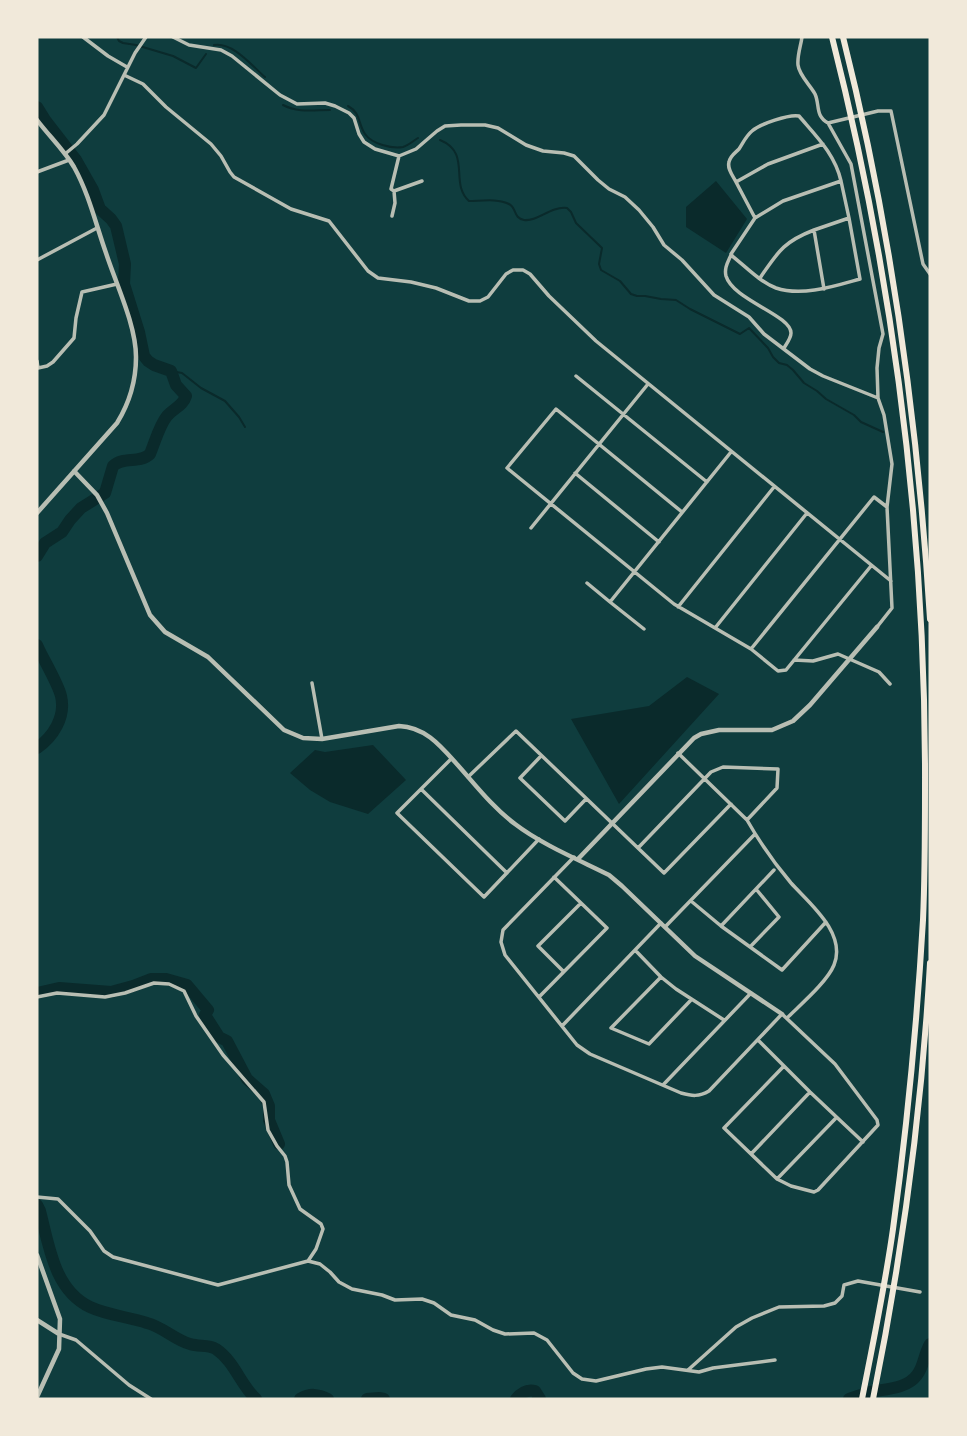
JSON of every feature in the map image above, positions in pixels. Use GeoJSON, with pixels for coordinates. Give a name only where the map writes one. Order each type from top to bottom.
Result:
{"type":"FeatureCollection","features":[{"type":"Feature","properties":{"kind":"highway"},"geometry":{"type":"LineString","coordinates":[[832,37],[865,180],[895,352],[918,567],[925,741],[923,917],[912,1067],[893,1226],[875,1339],[862,1399]]}},
{"type":"Feature","properties":{"kind":"highway"},"geometry":{"type":"LineString","coordinates":[[843,37],[876,177],[890,258],[917,445],[930,619]]}},
{"type":"Feature","properties":{"kind":"highway"},"geometry":{"type":"LineString","coordinates":[[873,1399],[903,1227],[930,963]]}},
{"type":"Feature","properties":{"kind":"street"},"geometry":{"type":"LineString","coordinates":[[83,37],[127,67]]}},
{"type":"Feature","properties":{"kind":"street"},"geometry":{"type":"LineString","coordinates":[[66,153],[104,115],[127,67],[146,37]]}},
{"type":"Feature","properties":{"kind":"street"},"geometry":{"type":"LineString","coordinates":[[173,37],[190,45],[221,50],[280,95],[297,104],[325,103],[349,113],[354,118],[364,142],[375,149],[399,156],[416,149],[445,126],[485,125],[498,128],[543,151],[574,156],[609,189],[625,197],[639,209],[664,245],[682,260],[714,295],[749,317],[764,334],[810,369],[878,398]]}},
{"type":"Feature","properties":{"kind":"street"},"geometry":{"type":"LineString","coordinates":[[678,753],[747,820],[790,882],[826,922],[837,954],[835,964],[825,979],[702,1096],[681,1093],[662,1086],[590,1054],[577,1045],[505,955],[501,936],[509,923],[612,823],[678,753],[694,738],[719,730],[772,730],[793,721],[810,705],[892,608],[887,507],[892,464],[884,415],[878,398],[877,368],[883,334],[852,164],[828,123],[819,116],[819,103],[798,66],[802,37]]}},
{"type":"Feature","properties":{"kind":"street"},"geometry":{"type":"LineString","coordinates":[[124,75],[143,84],[211,144],[234,177],[292,209],[329,221],[368,271],[378,278],[411,282],[469,301],[480,301],[488,297],[506,274],[513,270],[523,270],[530,274],[596,341],[891,581]]}},
{"type":"Feature","properties":{"kind":"street"},"geometry":{"type":"LineString","coordinates":[[828,123],[878,111],[891,111],[923,264],[930,274]]}},
{"type":"Feature","properties":{"kind":"street"},"geometry":{"type":"LineString","coordinates":[[731,255],[778,289],[824,289],[860,279],[838,167],[832,155],[799,116],[792,115],[749,133],[729,163],[729,169],[755,218]]}},
{"type":"Feature","properties":{"kind":"street"},"geometry":{"type":"LineString","coordinates":[[37,120],[39,128],[66,153],[84,189],[117,284],[135,342],[136,355],[133,390],[117,423],[37,513]]}},
{"type":"Feature","properties":{"kind":"street"},"geometry":{"type":"LineString","coordinates":[[736,183],[768,164],[823,144]]}},
{"type":"Feature","properties":{"kind":"street"},"geometry":{"type":"LineString","coordinates":[[392,216],[395,203],[394,191],[391,189],[399,156]]}},
{"type":"Feature","properties":{"kind":"street"},"geometry":{"type":"LineString","coordinates":[[37,172],[69,160]]}},
{"type":"Feature","properties":{"kind":"street"},"geometry":{"type":"LineString","coordinates":[[394,191],[422,181]]}},
{"type":"Feature","properties":{"kind":"street"},"geometry":{"type":"LineString","coordinates":[[784,348],[791,336],[791,329],[785,321],[755,304],[730,283],[726,276],[726,266],[755,218],[783,201],[841,181]]}},
{"type":"Feature","properties":{"kind":"street"},"geometry":{"type":"LineString","coordinates":[[846,204],[859,201]]}},
{"type":"Feature","properties":{"kind":"street"},"geometry":{"type":"LineString","coordinates":[[760,278],[780,249],[789,242],[849,218]]}},
{"type":"Feature","properties":{"kind":"street"},"geometry":{"type":"LineString","coordinates":[[37,260],[97,228]]}},
{"type":"Feature","properties":{"kind":"street"},"geometry":{"type":"LineString","coordinates":[[814,230],[824,289]]}},
{"type":"Feature","properties":{"kind":"street"},"geometry":{"type":"LineString","coordinates":[[37,361],[38,369],[47,366],[74,338],[82,292],[117,284]]}},
{"type":"Feature","properties":{"kind":"street"},"geometry":{"type":"LineString","coordinates":[[576,376],[707,482]]}},
{"type":"Feature","properties":{"kind":"street"},"geometry":{"type":"LineString","coordinates":[[531,528],[648,384]]}},
{"type":"Feature","properties":{"kind":"street"},"geometry":{"type":"LineString","coordinates":[[682,512],[556,408],[507,468],[678,607],[751,649],[778,671],[786,670],[872,565]]}},
{"type":"Feature","properties":{"kind":"street"},"geometry":{"type":"LineString","coordinates":[[610,602],[731,452]]}},
{"type":"Feature","properties":{"kind":"street"},"geometry":{"type":"LineString","coordinates":[[74,471],[102,503],[154,621],[174,638],[208,657],[284,730],[303,738],[322,739],[392,726],[405,726],[427,734],[517,826],[609,875],[702,961],[785,1016],[835,1064],[878,1125],[814,1192],[777,1179],[724,1128],[783,1067]]}},
{"type":"Feature","properties":{"kind":"street"},"geometry":{"type":"LineString","coordinates":[[575,474],[659,542]]}},
{"type":"Feature","properties":{"kind":"street"},"geometry":{"type":"LineString","coordinates":[[678,607],[774,487]]}},
{"type":"Feature","properties":{"kind":"street"},"geometry":{"type":"LineString","coordinates":[[751,649],[874,497],[887,507]]}},
{"type":"Feature","properties":{"kind":"street"},"geometry":{"type":"LineString","coordinates":[[715,628],[807,513]]}},
{"type":"Feature","properties":{"kind":"street"},"geometry":{"type":"LineString","coordinates":[[587,583],[644,629]]}},
{"type":"Feature","properties":{"kind":"street"},"geometry":{"type":"LineString","coordinates":[[794,660],[813,661],[838,654],[879,672],[890,684]]}},
{"type":"Feature","properties":{"kind":"street"},"geometry":{"type":"LineString","coordinates":[[312,683],[322,739]]}},
{"type":"Feature","properties":{"kind":"street"},"geometry":{"type":"LineString","coordinates":[[468,777],[516,731],[664,873],[731,804]]}},
{"type":"Feature","properties":{"kind":"street"},"geometry":{"type":"LineString","coordinates":[[541,756],[520,778],[565,821],[587,799]]}},
{"type":"Feature","properties":{"kind":"street"},"geometry":{"type":"LineString","coordinates":[[452,758],[397,813],[484,897],[539,839]]}},
{"type":"Feature","properties":{"kind":"street"},"geometry":{"type":"LineString","coordinates":[[638,848],[711,772],[723,767],[778,769],[778,788],[747,820]]}},
{"type":"Feature","properties":{"kind":"street"},"geometry":{"type":"LineString","coordinates":[[421,789],[507,873]]}},
{"type":"Feature","properties":{"kind":"street"},"geometry":{"type":"LineString","coordinates":[[562,1026],[635,950],[691,901],[755,834]]}},
{"type":"Feature","properties":{"kind":"street"},"geometry":{"type":"LineString","coordinates":[[721,926],[774,870]]}},
{"type":"Feature","properties":{"kind":"street"},"geometry":{"type":"LineString","coordinates":[[538,997],[607,928],[554,877]]}},
{"type":"Feature","properties":{"kind":"street"},"geometry":{"type":"LineString","coordinates":[[750,947],[779,917],[756,889]]}},
{"type":"Feature","properties":{"kind":"street"},"geometry":{"type":"LineString","coordinates":[[691,901],[782,970],[826,922]]}},
{"type":"Feature","properties":{"kind":"street"},"geometry":{"type":"LineString","coordinates":[[563,972],[538,946],[581,902]]}},
{"type":"Feature","properties":{"kind":"street"},"geometry":{"type":"LineString","coordinates":[[635,950],[661,977],[724,1020]]}},
{"type":"Feature","properties":{"kind":"street"},"geometry":{"type":"LineString","coordinates":[[661,977],[611,1028],[649,1044],[691,1000]]}},
{"type":"Feature","properties":{"kind":"street"},"geometry":{"type":"LineString","coordinates":[[37,997],[57,993],[105,997],[154,983],[169,984],[184,991],[196,1016],[223,1055],[264,1102],[268,1130],[285,1156],[289,1185],[300,1209],[321,1224],[323,1229],[316,1249],[308,1261]]}},
{"type":"Feature","properties":{"kind":"street"},"geometry":{"type":"LineString","coordinates":[[662,1086],[751,993]]}},
{"type":"Feature","properties":{"kind":"street"},"geometry":{"type":"LineString","coordinates":[[758,1040],[863,1142]]}},
{"type":"Feature","properties":{"kind":"street"},"geometry":{"type":"LineString","coordinates":[[751,1154],[810,1093]]}},
{"type":"Feature","properties":{"kind":"street"},"geometry":{"type":"LineString","coordinates":[[777,1179],[836,1118]]}},
{"type":"Feature","properties":{"kind":"street"},"geometry":{"type":"LineString","coordinates":[[37,1197],[58,1199],[90,1231],[104,1251],[113,1257],[218,1285],[308,1261],[320,1264],[339,1282],[352,1289],[395,1300],[422,1299],[451,1315],[475,1320],[505,1334],[534,1333],[547,1340],[573,1373],[582,1379],[596,1381],[662,1367],[699,1372],[775,1360]]}},
{"type":"Feature","properties":{"kind":"street"},"geometry":{"type":"LineString","coordinates":[[37,1255],[60,1319],[59,1349],[37,1397]]}},
{"type":"Feature","properties":{"kind":"street"},"geometry":{"type":"LineString","coordinates":[[688,1370],[736,1327],[752,1318],[779,1307],[824,1306],[835,1303],[842,1296],[844,1285],[858,1281],[920,1292]]}},
{"type":"Feature","properties":{"kind":"street"},"geometry":{"type":"LineString","coordinates":[[37,1320],[59,1334],[76,1340],[129,1385],[151,1399]]}},
{"type":"Feature","properties":{"kind":"water"},"geometry":{"type":"Polygon","coordinates":[[[716,181],[747,219],[726,253],[686,227],[686,207],[716,181]]]}},
{"type":"Feature","properties":{"kind":"water"},"geometry":{"type":"Polygon","coordinates":[[[687,677],[719,694],[619,804],[571,719],[649,706],[687,677]]]}},
{"type":"Feature","properties":{"kind":"water"},"geometry":{"type":"Polygon","coordinates":[[[373,745],[406,780],[368,814],[330,802],[290,773],[315,750],[325,752],[373,745]]]}},
{"type":"Feature","properties":{"kind":"waterway"},"geometry":{"type":"LineString","coordinates":[[117,37],[123,43],[173,56],[196,68],[206,54]]}},
{"type":"Feature","properties":{"kind":"waterway"},"geometry":{"type":"LineString","coordinates":[[214,45],[235,51],[265,77]]}},
{"type":"Feature","properties":{"kind":"waterway"},"geometry":{"type":"LineString","coordinates":[[283,105],[300,110],[330,110]]}},
{"type":"Feature","properties":{"kind":"waterway"},"geometry":{"type":"LineString","coordinates":[[348,106],[357,115],[368,138],[377,143],[403,147],[418,138]]}},
{"type":"Feature","properties":{"kind":"waterway"},"geometry":{"type":"LineString","coordinates":[[37,107],[76,160],[100,209],[116,226],[125,264],[124,284],[144,356],[154,365],[171,371],[176,385],[186,396],[164,420],[150,454],[113,466],[105,493],[81,508],[62,532],[45,543],[37,556]]}},
{"type":"Feature","properties":{"kind":"waterway"},"geometry":{"type":"LineString","coordinates":[[440,140],[455,152],[463,194],[469,201],[505,202],[524,220],[534,219],[555,209],[567,208],[576,223],[602,248],[599,264],[601,270],[620,281],[631,294],[676,300],[740,334],[749,328],[773,357],[793,370],[804,383],[861,422],[883,432]]}},
{"type":"Feature","properties":{"kind":"waterway"},"geometry":{"type":"LineString","coordinates":[[171,371],[182,373],[201,388],[225,401],[245,427]]}},
{"type":"Feature","properties":{"kind":"waterway"},"geometry":{"type":"LineString","coordinates":[[37,645],[57,685],[62,704],[57,726],[37,748]]}},
{"type":"Feature","properties":{"kind":"waterway"},"geometry":{"type":"LineString","coordinates":[[37,993],[59,988],[111,992],[151,979],[166,979],[187,985],[208,1010],[205,1015],[219,1037],[227,1041],[247,1079],[264,1094],[269,1106],[269,1120],[279,1144]]}},
{"type":"Feature","properties":{"kind":"waterway"},"geometry":{"type":"LineString","coordinates":[[37,1205],[55,1265],[68,1290],[78,1299],[97,1310],[153,1325],[193,1345],[216,1349],[228,1360],[256,1399]]}},
{"type":"Feature","properties":{"kind":"waterway"},"geometry":{"type":"LineString","coordinates":[[849,1399],[902,1386],[913,1380],[921,1368],[930,1344]]}},
{"type":"Feature","properties":{"kind":"waterway"},"geometry":{"type":"LineString","coordinates":[[516,1399],[524,1392],[532,1391],[535,1391],[540,1399]]}},
{"type":"Feature","properties":{"kind":"waterway"},"geometry":{"type":"LineString","coordinates":[[300,1399],[314,1395],[328,1399]]}},
{"type":"Feature","properties":{"kind":"waterway"},"geometry":{"type":"LineString","coordinates":[[367,1399],[384,1399]]}}]}
